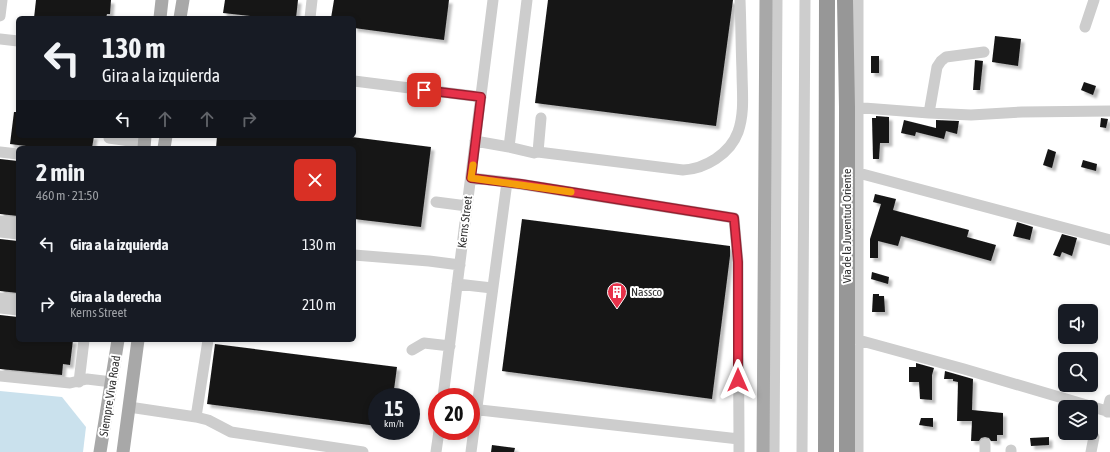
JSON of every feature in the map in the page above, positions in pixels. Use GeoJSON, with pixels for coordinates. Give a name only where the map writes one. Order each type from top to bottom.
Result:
{"type":"FeatureCollection","features":[{"type":"Feature","properties":{"kind":"highway","name":"Vía de la Juventud Oriente"},"geometry":{"type":"LineString","coordinates":[[826,452],[827,0]]}},
{"type":"Feature","properties":{"kind":"highway","name":"Vía de la Juventud Oriente"},"geometry":{"type":"LineString","coordinates":[[845,0],[853,107],[852,338],[847,452]]}},
{"type":"Feature","properties":{"kind":"main road"},"geometry":{"type":"LineString","coordinates":[[160,16],[162,0]]}},
{"type":"Feature","properties":{"kind":"main road"},"geometry":{"type":"LineString","coordinates":[[180,16],[183,0]]}},
{"type":"Feature","properties":{"kind":"main road"},"geometry":{"type":"LineString","coordinates":[[755,452],[758,0]]}},
{"type":"Feature","properties":{"kind":"main road"},"geometry":{"type":"LineString","coordinates":[[763,452],[766,0]]}},
{"type":"Feature","properties":{"kind":"main road","name":"Siempre Viva Road"},"geometry":{"type":"LineString","coordinates":[[100,452],[118,342]]}},
{"type":"Feature","properties":{"kind":"main road","name":"Siempre Viva Road"},"geometry":{"type":"LineString","coordinates":[[123,452],[138,342]]}},
{"type":"Feature","properties":{"kind":"street"},"geometry":{"type":"LineString","coordinates":[[0,16],[2,0]]}},
{"type":"Feature","properties":{"kind":"street"},"geometry":{"type":"LineString","coordinates":[[310,16],[312,0]]}},
{"type":"Feature","properties":{"kind":"street","name":"Kerns Street"},"geometry":{"type":"LineString","coordinates":[[444,388],[493,0]]}},
{"type":"Feature","properties":{"kind":"street"},"geometry":{"type":"LineString","coordinates":[[509,147],[527,0]]}},
{"type":"Feature","properties":{"kind":"street"},"geometry":{"type":"LineString","coordinates":[[475,141],[534,153],[538,152],[683,170],[694,169],[709,163],[724,152],[738,133],[742,112],[740,0]]}},
{"type":"Feature","properties":{"kind":"street"},"geometry":{"type":"LineString","coordinates":[[774,452],[777,0]]}},
{"type":"Feature","properties":{"kind":"street"},"geometry":{"type":"LineString","coordinates":[[802,452],[805,0]]}},
{"type":"Feature","properties":{"kind":"street"},"geometry":{"type":"LineString","coordinates":[[858,0],[853,107],[971,115],[1022,112],[1110,112]]}},
{"type":"Feature","properties":{"kind":"street"},"geometry":{"type":"LineString","coordinates":[[1085,27],[1094,0]]}},
{"type":"Feature","properties":{"kind":"street"},"geometry":{"type":"LineString","coordinates":[[0,38],[16,40]]}},
{"type":"Feature","properties":{"kind":"street"},"geometry":{"type":"LineString","coordinates":[[929,113],[937,67],[941,61],[946,57],[984,52]]}},
{"type":"Feature","properties":{"kind":"street"},"geometry":{"type":"LineString","coordinates":[[356,81],[481,97]]}},
{"type":"Feature","properties":{"kind":"street"},"geometry":{"type":"LineString","coordinates":[[538,152],[541,118]]}},
{"type":"Feature","properties":{"kind":"street"},"geometry":{"type":"LineString","coordinates":[[110,138],[144,142]]}},
{"type":"Feature","properties":{"kind":"street"},"geometry":{"type":"LineString","coordinates":[[0,152],[16,154]]}},
{"type":"Feature","properties":{"kind":"street"},"geometry":{"type":"LineString","coordinates":[[853,171],[1110,240]]}},
{"type":"Feature","properties":{"kind":"street"},"geometry":{"type":"LineString","coordinates":[[471,178],[507,182],[734,218],[738,262],[739,452]]}},
{"type":"Feature","properties":{"kind":"street"},"geometry":{"type":"LineString","coordinates":[[477,388],[507,182]]}},
{"type":"Feature","properties":{"kind":"street"},"geometry":{"type":"LineString","coordinates":[[436,202],[467,206]]}},
{"type":"Feature","properties":{"kind":"street"},"geometry":{"type":"LineString","coordinates":[[0,221],[16,223]]}},
{"type":"Feature","properties":{"kind":"street"},"geometry":{"type":"LineString","coordinates":[[0,232],[16,234]]}},
{"type":"Feature","properties":{"kind":"street"},"geometry":{"type":"LineString","coordinates":[[356,255],[460,265]]}},
{"type":"Feature","properties":{"kind":"street"},"geometry":{"type":"LineString","coordinates":[[458,284],[492,288]]}},
{"type":"Feature","properties":{"kind":"street"},"geometry":{"type":"LineString","coordinates":[[0,298],[16,300]]}},
{"type":"Feature","properties":{"kind":"street"},"geometry":{"type":"LineString","coordinates":[[0,308],[16,310]]}},
{"type":"Feature","properties":{"kind":"street"},"geometry":{"type":"LineString","coordinates":[[858,452],[852,338],[964,369],[1108,412],[1110,400]]}},
{"type":"Feature","properties":{"kind":"street"},"geometry":{"type":"LineString","coordinates":[[78,382],[84,342]]}},
{"type":"Feature","properties":{"kind":"street"},"geometry":{"type":"LineString","coordinates":[[196,417],[208,342]]}},
{"type":"Feature","properties":{"kind":"street"},"geometry":{"type":"LineString","coordinates":[[412,350],[424,343],[450,346]]}},
{"type":"Feature","properties":{"kind":"street"},"geometry":{"type":"LineString","coordinates":[[0,376],[70,383],[78,382],[87,378],[112,382]]}},
{"type":"Feature","properties":{"kind":"street"},"geometry":{"type":"LineString","coordinates":[[129,407],[196,417],[208,420],[231,432],[363,452]]}},
{"type":"Feature","properties":{"kind":"street"},"geometry":{"type":"LineString","coordinates":[[480,410],[739,439]]}},
{"type":"Feature","properties":{"kind":"street"},"geometry":{"type":"LineString","coordinates":[[436,452],[438,440]]}},
{"type":"Feature","properties":{"kind":"street"},"geometry":{"type":"LineString","coordinates":[[471,452],[472,440]]}},
{"type":"Feature","properties":{"kind":"street"},"geometry":{"type":"LineString","coordinates":[[1091,452],[1093,440]]}},
{"type":"Feature","properties":{"kind":"water"},"geometry":{"type":"Polygon","coordinates":[[[0,391],[62,397],[86,427],[83,452],[0,452],[0,391]]]}},
{"type":"Feature","properties":{"kind":"building"},"geometry":{"type":"Polygon","coordinates":[[[36,0],[111,0],[110,14],[107,14],[106,16],[34,16],[36,0]]]}},
{"type":"Feature","properties":{"kind":"building"},"geometry":{"type":"Polygon","coordinates":[[[225,0],[298,0],[296,16],[250,16],[223,13],[225,0]]]}},
{"type":"Feature","properties":{"kind":"building"},"geometry":{"type":"Polygon","coordinates":[[[334,0],[449,0],[444,40],[356,28],[356,16],[331,16],[334,0]]]}},
{"type":"Feature","properties":{"kind":"building"},"geometry":{"type":"Polygon","coordinates":[[[548,0],[733,0],[716,126],[535,103],[548,0]]]}},
{"type":"Feature","properties":{"kind":"building"},"geometry":{"type":"Polygon","coordinates":[[[995,36],[1021,39],[1018,66],[992,62],[995,36]]]}},
{"type":"Feature","properties":{"kind":"building"},"geometry":{"type":"Polygon","coordinates":[[[871,56],[879,56],[879,73],[871,73],[871,56]]]}},
{"type":"Feature","properties":{"kind":"building"},"geometry":{"type":"Polygon","coordinates":[[[975,60],[983,61],[980,90],[973,90],[975,60]]]}},
{"type":"Feature","properties":{"kind":"building"},"geometry":{"type":"Polygon","coordinates":[[[1084,82],[1096,86],[1093,95],[1081,90],[1084,82]]]}},
{"type":"Feature","properties":{"kind":"building"},"geometry":{"type":"Polygon","coordinates":[[[14,112],[16,112],[16,138],[94,138],[92,146],[26,146],[10,144],[14,112]]]}},
{"type":"Feature","properties":{"kind":"building"},"geometry":{"type":"Polygon","coordinates":[[[876,116],[889,117],[889,143],[880,143],[879,159],[873,159],[872,118],[876,118],[876,116]]]}},
{"type":"Feature","properties":{"kind":"building"},"geometry":{"type":"Polygon","coordinates":[[[1101,118],[1108,119],[1106,128],[1100,127],[1101,118]]]}},
{"type":"Feature","properties":{"kind":"building"},"geometry":{"type":"Polygon","coordinates":[[[904,120],[936,128],[936,120],[959,121],[957,134],[946,131],[944,139],[916,132],[915,136],[901,133],[904,120]]]}},
{"type":"Feature","properties":{"kind":"building"},"geometry":{"type":"Polygon","coordinates":[[[217,138],[356,138],[431,147],[421,227],[356,219],[356,146],[216,146],[217,138]]]}},
{"type":"Feature","properties":{"kind":"building"},"geometry":{"type":"Polygon","coordinates":[[[1048,149],[1056,152],[1052,168],[1043,165],[1048,149]]]}},
{"type":"Feature","properties":{"kind":"building"},"geometry":{"type":"Polygon","coordinates":[[[0,159],[16,161],[16,216],[0,214],[0,159]]]}},
{"type":"Feature","properties":{"kind":"building"},"geometry":{"type":"Polygon","coordinates":[[[1083,160],[1097,164],[1096,171],[1081,167],[1083,160]]]}},
{"type":"Feature","properties":{"kind":"building"},"geometry":{"type":"Polygon","coordinates":[[[875,194],[896,199],[893,210],[969,230],[967,237],[996,245],[991,261],[901,236],[898,246],[878,241],[878,258],[870,258],[870,239],[881,204],[873,202],[875,194]]]}},
{"type":"Feature","properties":{"kind":"building","name":"Nassco"},"geometry":{"type":"Polygon","coordinates":[[[522,219],[730,246],[712,399],[502,371],[522,219]]]}},
{"type":"Feature","properties":{"kind":"building"},"geometry":{"type":"Polygon","coordinates":[[[1017,222],[1033,227],[1030,240],[1013,236],[1017,222]]]}},
{"type":"Feature","properties":{"kind":"building"},"geometry":{"type":"Polygon","coordinates":[[[1062,234],[1077,238],[1072,256],[1062,252],[1060,257],[1053,255],[1062,234]]]}},
{"type":"Feature","properties":{"kind":"building"},"geometry":{"type":"Polygon","coordinates":[[[0,239],[16,241],[16,293],[0,291],[0,239]]]}},
{"type":"Feature","properties":{"kind":"building"},"geometry":{"type":"Polygon","coordinates":[[[872,272],[889,277],[888,284],[871,279],[872,272]]]}},
{"type":"Feature","properties":{"kind":"building"},"geometry":{"type":"Polygon","coordinates":[[[873,294],[884,296],[885,312],[872,312],[873,294]]]}},
{"type":"Feature","properties":{"kind":"building"},"geometry":{"type":"Polygon","coordinates":[[[0,315],[16,317],[16,342],[73,342],[70,365],[63,364],[62,375],[0,369],[0,315]]]}},
{"type":"Feature","properties":{"kind":"building"},"geometry":{"type":"Polygon","coordinates":[[[215,344],[397,367],[394,388],[368,388],[368,425],[207,404],[215,344]]]}},
{"type":"Feature","properties":{"kind":"building"},"geometry":{"type":"Polygon","coordinates":[[[916,363],[934,368],[932,375],[932,400],[920,399],[919,382],[909,382],[909,367],[916,367],[916,363]]]}},
{"type":"Feature","properties":{"kind":"building"},"geometry":{"type":"Polygon","coordinates":[[[945,371],[973,379],[972,410],[1003,413],[1003,435],[997,435],[997,441],[991,441],[989,438],[985,437],[981,438],[979,441],[971,441],[972,421],[957,421],[958,382],[953,381],[953,379],[944,379],[945,371]]]}},
{"type":"Feature","properties":{"kind":"building"},"geometry":{"type":"Polygon","coordinates":[[[921,418],[933,418],[933,427],[919,425],[921,418]]]}},
{"type":"Feature","properties":{"kind":"building"},"geometry":{"type":"Polygon","coordinates":[[[1049,437],[1049,445],[1031,446],[1030,438],[1049,437]]]}},
{"type":"Feature","properties":{"kind":"building"},"geometry":{"type":"Polygon","coordinates":[[[492,445],[515,448],[514,452],[491,452],[492,445]]]}},
{"type":"Feature","properties":{"kind":"slow traffic"},"geometry":{"type":"LineString","coordinates":[[473,165],[471,178],[571,192]]}},
{"type":"Feature","properties":{"kind":"place","name":"Nassco"},"geometry":{"type":"Point","coordinates":[617,309]}},
{"type":"Feature","properties":{"kind":"route"},"geometry":{"type":"LineString","coordinates":[[424,90],[481,97],[471,178],[521,184],[734,218],[738,262],[738,380]]}}]}
